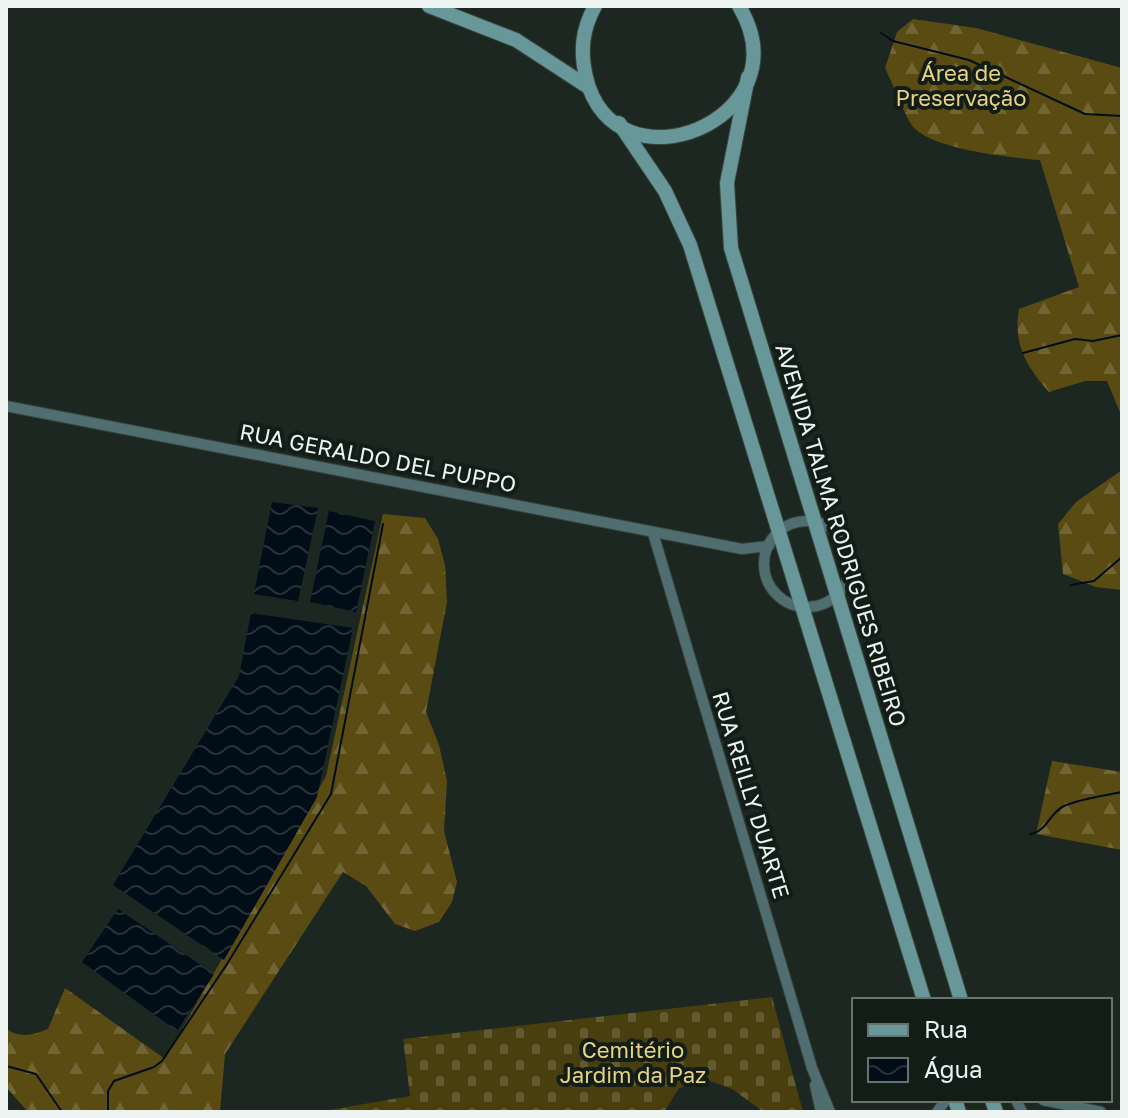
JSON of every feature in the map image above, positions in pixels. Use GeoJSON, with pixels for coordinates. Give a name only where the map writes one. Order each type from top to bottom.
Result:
{"type":"FeatureCollection","features":[{"type":"Feature","properties":{"kind":"main road"},"geometry":{"type":"LineString","coordinates":[[429,6],[473,20],[516,40],[588,87],[607,114],[619,123],[656,137],[695,132],[729,111],[748,77]]}},
{"type":"Feature","properties":{"kind":"main road"},"geometry":{"type":"LineString","coordinates":[[588,87],[581,56],[585,23],[595,6]]}},
{"type":"Feature","properties":{"kind":"main road","name":"AVENIDA TALMA RODRIGUES RIBEIRO"},"geometry":{"type":"LineString","coordinates":[[739,6],[752,43],[748,77],[730,158],[727,226],[736,266],[813,521],[960,998]]}},
{"type":"Feature","properties":{"kind":"main road"},"geometry":{"type":"LineString","coordinates":[[619,123],[665,191],[690,245],[923,998]]}},
{"type":"Feature","properties":{"kind":"main road"},"geometry":{"type":"LineString","coordinates":[[944,1106],[959,1112]]}},
{"type":"Feature","properties":{"kind":"street","name":"RUA GERALDO DEL PUPPO"},"geometry":{"type":"LineString","coordinates":[[6,406],[653,533],[742,549],[769,546]]}},
{"type":"Feature","properties":{"kind":"street"},"geometry":{"type":"LineString","coordinates":[[765,567],[769,546],[779,532],[795,523],[813,521],[833,530],[849,553],[847,581],[836,596],[821,604],[803,606]]}},
{"type":"Feature","properties":{"kind":"street","name":"RUA REILLY DUARTE"},"geometry":{"type":"LineString","coordinates":[[653,533],[812,1068],[821,1112]]}},
{"type":"Feature","properties":{"kind":"street","name":"RUA GERALDO DEL PUPPO"},"geometry":{"type":"LineString","coordinates":[[742,549],[765,567],[774,591],[790,603],[803,606]]}},
{"type":"Feature","properties":{"kind":"street","name":"RUA REILLY DUARTE"},"geometry":{"type":"LineString","coordinates":[[812,1068],[830,1112]]}},
{"type":"Feature","properties":{"kind":"street"},"geometry":{"type":"LineString","coordinates":[[1053,1102],[1096,1111]]}},
{"type":"Feature","properties":{"kind":"street"},"geometry":{"type":"LineString","coordinates":[[1065,1112],[1096,1111]]}},
{"type":"Feature","properties":{"kind":"green space","name":"Área de Preservação"},"geometry":{"type":"Polygon","coordinates":[[[913,19],[976,28],[1122,68],[1122,417],[1107,381],[1085,381],[1049,392],[1028,364],[1018,333],[1019,309],[1079,287],[1040,160],[951,146],[920,133],[911,124],[885,68],[897,32],[913,19]]]}},
{"type":"Feature","properties":{"kind":"green space"},"geometry":{"type":"Polygon","coordinates":[[[1122,470],[1122,590],[1096,587],[1063,574],[1058,524],[1076,502],[1122,470]]]}},
{"type":"Feature","properties":{"kind":"green space"},"geometry":{"type":"Polygon","coordinates":[[[383,514],[425,518],[438,539],[445,565],[447,602],[426,712],[439,745],[447,781],[444,831],[457,882],[452,902],[439,922],[415,931],[395,924],[366,886],[343,872],[225,1054],[220,1112],[28,1112],[6,1087],[6,1028],[26,1035],[48,1029],[65,988],[165,1059],[326,776],[383,514]]]}},
{"type":"Feature","properties":{"kind":"green space"},"geometry":{"type":"Polygon","coordinates":[[[1052,761],[1122,772],[1122,850],[1036,834],[1052,761]]]}},
{"type":"Feature","properties":{"kind":"green space","name":"Cemitério Jardim da Paz"},"geometry":{"type":"Polygon","coordinates":[[[772,997],[803,1112],[764,1112],[732,1089],[707,1080],[679,1088],[664,1112],[318,1112],[410,1096],[403,1039],[772,997]]]}},
{"type":"Feature","properties":{"kind":"water"},"geometry":{"type":"Polygon","coordinates":[[[272,502],[318,508],[298,601],[254,594],[272,502]]]}},
{"type":"Feature","properties":{"kind":"water"},"geometry":{"type":"Polygon","coordinates":[[[329,511],[375,521],[356,612],[310,602],[329,511]]]}},
{"type":"Feature","properties":{"kind":"water"},"geometry":{"type":"Polygon","coordinates":[[[251,613],[353,628],[317,797],[224,960],[113,885],[239,676],[251,613]]]}},
{"type":"Feature","properties":{"kind":"water"},"geometry":{"type":"Polygon","coordinates":[[[118,909],[214,974],[177,1031],[82,962],[118,909]]]}},
{"type":"Feature","properties":{"kind":"waterway"},"geometry":{"type":"LineString","coordinates":[[881,33],[893,41],[969,60],[1085,114],[1122,116]]}},
{"type":"Feature","properties":{"kind":"waterway"},"geometry":{"type":"LineString","coordinates":[[1023,353],[1075,339],[1093,341],[1122,335]]}},
{"type":"Feature","properties":{"kind":"waterway"},"geometry":{"type":"LineString","coordinates":[[108,1112],[108,1091],[114,1081],[154,1067],[162,1061],[227,964],[331,794],[383,524]]}},
{"type":"Feature","properties":{"kind":"waterway"},"geometry":{"type":"LineString","coordinates":[[1071,585],[1094,581],[1122,557]]}},
{"type":"Feature","properties":{"kind":"waterway"},"geometry":{"type":"LineString","coordinates":[[1030,834],[1040,830],[1064,806],[1122,792]]}},
{"type":"Feature","properties":{"kind":"waterway"},"geometry":{"type":"LineString","coordinates":[[6,1066],[36,1074],[62,1112]]}}]}
